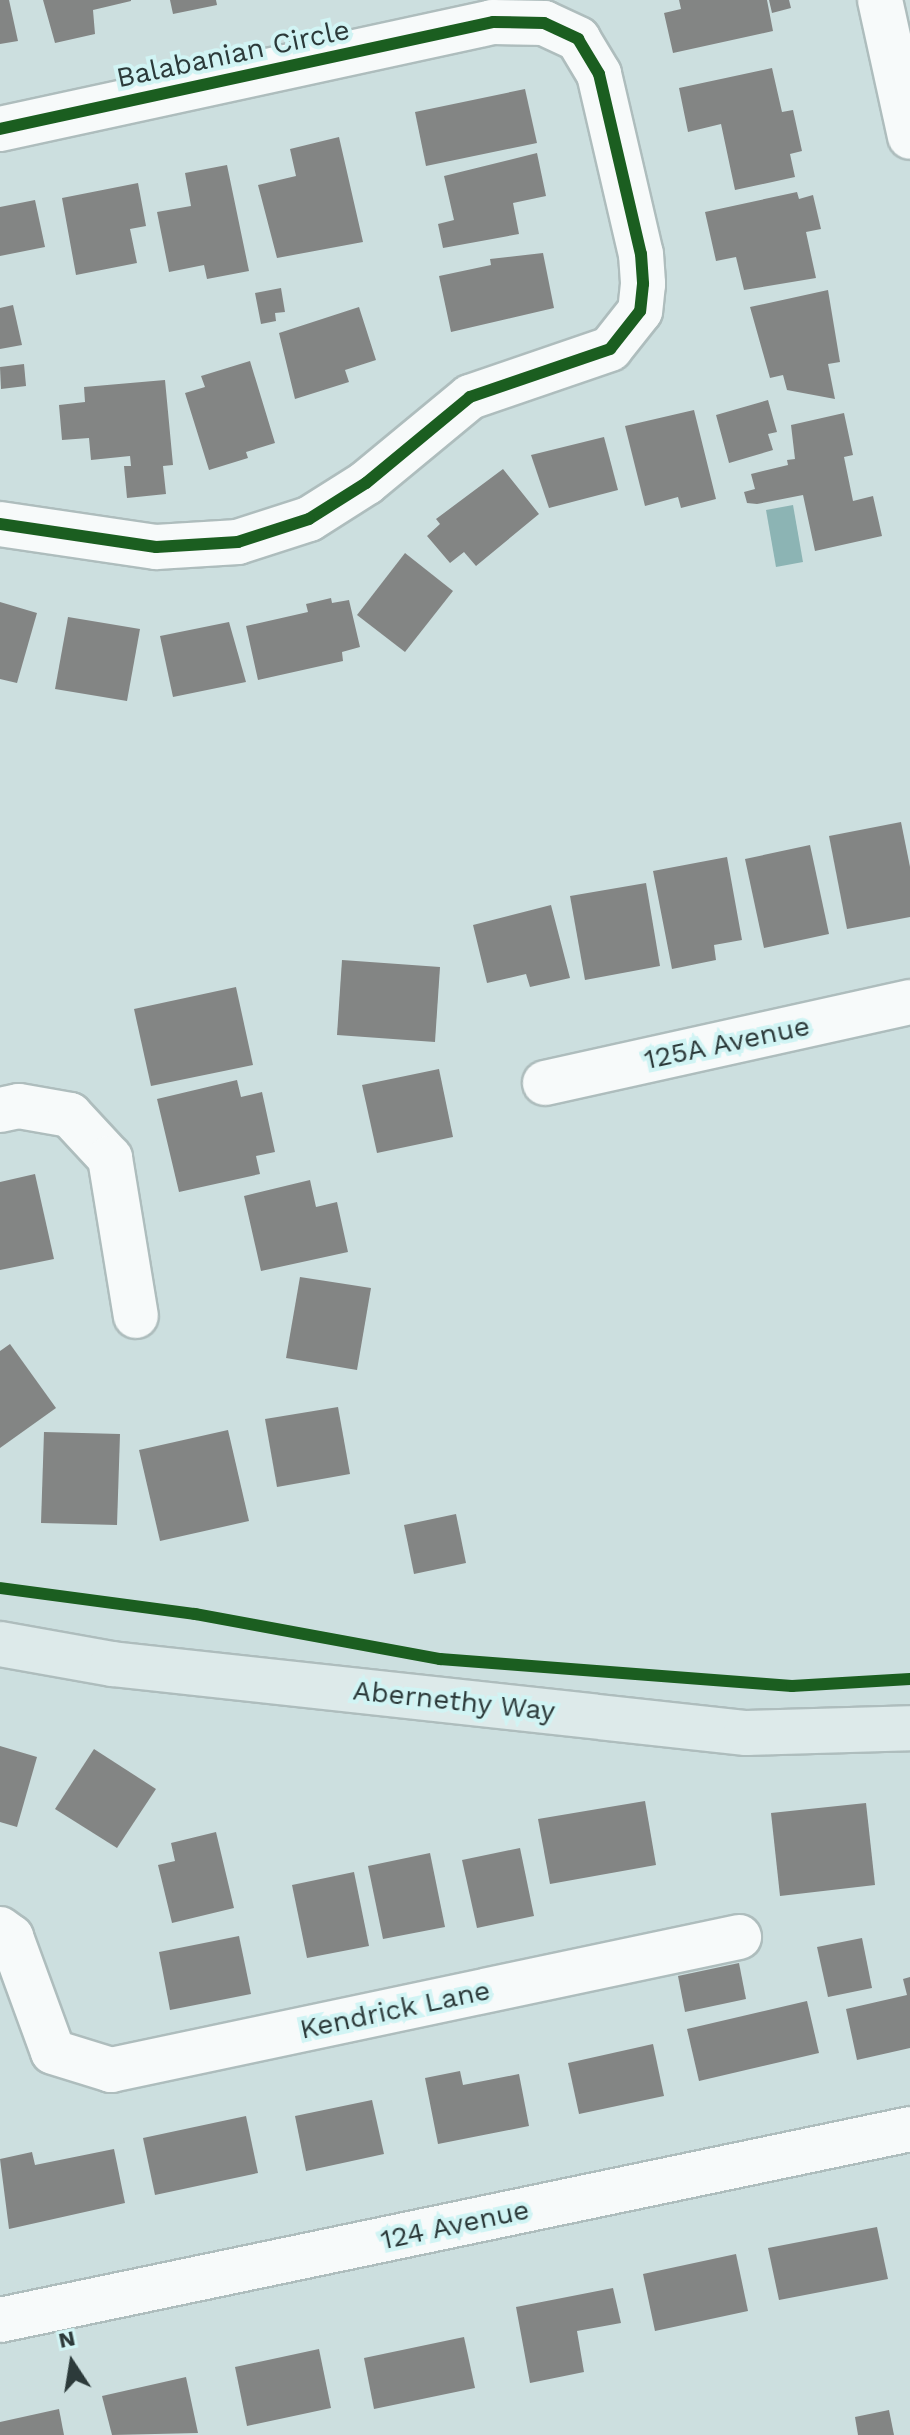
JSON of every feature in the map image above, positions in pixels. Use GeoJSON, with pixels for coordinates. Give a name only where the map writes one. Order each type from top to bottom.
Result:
{"type":"FeatureCollection","features":[{"type":"Feature","properties":{"kind":"main road","name":"Abernethy Way"},"geometry":{"type":"LineString","coordinates":[[0,1644],[112,1664],[746,1733],[910,1728]]}},
{"type":"Feature","properties":{"kind":"street"},"geometry":{"type":"LineString","coordinates":[[880,0],[910,137]]}},
{"type":"Feature","properties":{"kind":"street","name":"Balabanian Circle"},"geometry":{"type":"LineString","coordinates":[[0,129],[493,22],[544,23],[578,39],[599,74],[641,254],[643,284],[640,311],[610,349],[470,397],[366,483],[309,519],[238,542],[156,547],[0,524]]}},
{"type":"Feature","properties":{"kind":"street","name":"125A Avenue"},"geometry":{"type":"LineString","coordinates":[[545,1083],[910,1002]]}},
{"type":"Feature","properties":{"kind":"street"},"geometry":{"type":"LineString","coordinates":[[0,1110],[19,1106],[70,1115],[110,1158],[136,1316]]}},
{"type":"Feature","properties":{"kind":"street","name":"Kendrick Lane"},"geometry":{"type":"LineString","coordinates":[[0,1929],[11,1937],[53,2052],[111,2070],[739,1937]]}},
{"type":"Feature","properties":{"kind":"street","name":"124 Avenue"},"geometry":{"type":"LineString","coordinates":[[0,2320],[910,2129]]}},
{"type":"Feature","properties":{"kind":"water"},"geometry":{"type":"Polygon","coordinates":[[[793,505],[803,562],[776,567],[766,510],[793,505]]]}},
{"type":"Feature","properties":{"kind":"building"},"geometry":{"type":"Polygon","coordinates":[[[0,0],[9,0],[18,41],[0,44],[0,0]]]}},
{"type":"Feature","properties":{"kind":"building"},"geometry":{"type":"Polygon","coordinates":[[[43,0],[131,1],[93,10],[95,34],[55,43],[43,0]]]}},
{"type":"Feature","properties":{"kind":"building"},"geometry":{"type":"Polygon","coordinates":[[[170,0],[216,0],[217,5],[173,14],[170,0]]]}},
{"type":"Feature","properties":{"kind":"building"},"geometry":{"type":"Polygon","coordinates":[[[679,0],[767,0],[773,31],[673,53],[664,13],[681,9],[679,0]]]}},
{"type":"Feature","properties":{"kind":"building"},"geometry":{"type":"Polygon","coordinates":[[[769,0],[789,0],[791,8],[772,13],[769,0]]]}},
{"type":"Feature","properties":{"kind":"building"},"geometry":{"type":"Polygon","coordinates":[[[772,68],[782,112],[793,110],[802,151],[790,154],[795,177],[735,190],[721,124],[688,132],[679,88],[772,68]]]}},
{"type":"Feature","properties":{"kind":"building"},"geometry":{"type":"Polygon","coordinates":[[[525,89],[537,143],[426,166],[415,112],[525,89]]]}},
{"type":"Feature","properties":{"kind":"building"},"geometry":{"type":"Polygon","coordinates":[[[339,137],[363,242],[277,258],[258,185],[296,176],[290,149],[339,137]]]}},
{"type":"Feature","properties":{"kind":"building"},"geometry":{"type":"Polygon","coordinates":[[[537,153],[546,196],[513,203],[519,234],[443,248],[438,224],[454,220],[444,176],[537,153]]]}},
{"type":"Feature","properties":{"kind":"building"},"geometry":{"type":"Polygon","coordinates":[[[227,165],[249,271],[207,279],[204,265],[169,272],[157,212],[191,206],[185,173],[227,165]]]}},
{"type":"Feature","properties":{"kind":"building"},"geometry":{"type":"Polygon","coordinates":[[[138,183],[146,226],[130,229],[137,263],[76,275],[62,198],[138,183]]]}},
{"type":"Feature","properties":{"kind":"building"},"geometry":{"type":"Polygon","coordinates":[[[797,192],[799,199],[813,195],[821,229],[806,232],[816,278],[744,290],[736,257],[716,261],[705,212],[797,192]]]}},
{"type":"Feature","properties":{"kind":"building"},"geometry":{"type":"Polygon","coordinates":[[[35,200],[45,247],[0,256],[0,207],[35,200]]]}},
{"type":"Feature","properties":{"kind":"building"},"geometry":{"type":"Polygon","coordinates":[[[543,253],[554,308],[451,332],[439,276],[491,265],[490,259],[543,253]]]}},
{"type":"Feature","properties":{"kind":"building"},"geometry":{"type":"Polygon","coordinates":[[[281,288],[285,312],[275,313],[276,321],[261,324],[255,293],[281,288]]]}},
{"type":"Feature","properties":{"kind":"building"},"geometry":{"type":"Polygon","coordinates":[[[828,290],[840,362],[828,364],[835,399],[787,390],[783,375],[770,378],[750,307],[828,290]]]}},
{"type":"Feature","properties":{"kind":"building"},"geometry":{"type":"Polygon","coordinates":[[[13,305],[22,345],[0,349],[0,308],[13,305]]]}},
{"type":"Feature","properties":{"kind":"building"},"geometry":{"type":"Polygon","coordinates":[[[359,307],[376,360],[345,370],[349,382],[295,399],[279,333],[359,307]]]}},
{"type":"Feature","properties":{"kind":"building"},"geometry":{"type":"Polygon","coordinates":[[[250,361],[275,443],[246,452],[248,458],[209,470],[185,393],[205,387],[201,376],[250,361]]]}},
{"type":"Feature","properties":{"kind":"building"},"geometry":{"type":"Polygon","coordinates":[[[24,364],[26,386],[1,389],[0,367],[24,364]]]}},
{"type":"Feature","properties":{"kind":"building"},"geometry":{"type":"Polygon","coordinates":[[[165,380],[173,465],[163,466],[166,494],[127,498],[124,466],[131,466],[130,456],[91,460],[89,438],[62,440],[59,405],[85,402],[84,387],[165,380]]]}},
{"type":"Feature","properties":{"kind":"building"},"geometry":{"type":"Polygon","coordinates":[[[768,400],[777,432],[768,434],[773,450],[729,463],[716,415],[768,400]]]}},
{"type":"Feature","properties":{"kind":"building"},"geometry":{"type":"Polygon","coordinates":[[[694,410],[716,499],[681,508],[678,497],[645,506],[625,426],[694,410]]]}},
{"type":"Feature","properties":{"kind":"building"},"geometry":{"type":"Polygon","coordinates":[[[844,413],[853,455],[844,457],[853,501],[873,496],[882,536],[815,551],[803,495],[757,504],[747,503],[744,492],[755,489],[751,474],[788,465],[787,460],[795,459],[791,425],[844,413]]]}},
{"type":"Feature","properties":{"kind":"building"},"geometry":{"type":"Polygon","coordinates":[[[604,437],[618,490],[549,508],[531,455],[604,437]]]}},
{"type":"Feature","properties":{"kind":"building"},"geometry":{"type":"Polygon","coordinates":[[[503,469],[539,514],[476,566],[464,552],[450,563],[427,536],[440,524],[436,519],[503,469]]]}},
{"type":"Feature","properties":{"kind":"building"},"geometry":{"type":"Polygon","coordinates":[[[405,553],[453,591],[405,652],[357,615],[405,553]]]}},
{"type":"Feature","properties":{"kind":"building"},"geometry":{"type":"Polygon","coordinates":[[[331,598],[332,603],[349,600],[360,647],[342,652],[343,661],[258,680],[246,626],[308,612],[306,604],[331,598]]]}},
{"type":"Feature","properties":{"kind":"building"},"geometry":{"type":"Polygon","coordinates":[[[0,602],[37,613],[17,683],[0,679],[0,602]]]}},
{"type":"Feature","properties":{"kind":"building"},"geometry":{"type":"Polygon","coordinates":[[[68,617],[140,629],[127,701],[55,689],[68,617]]]}},
{"type":"Feature","properties":{"kind":"building"},"geometry":{"type":"Polygon","coordinates":[[[229,622],[246,682],[173,697],[160,636],[229,622]]]}},
{"type":"Feature","properties":{"kind":"building"},"geometry":{"type":"Polygon","coordinates":[[[901,822],[910,867],[910,917],[847,929],[829,836],[901,822]]]}},
{"type":"Feature","properties":{"kind":"building"},"geometry":{"type":"Polygon","coordinates":[[[810,845],[829,934],[764,948],[745,859],[810,845]]]}},
{"type":"Feature","properties":{"kind":"building"},"geometry":{"type":"Polygon","coordinates":[[[727,857],[742,940],[714,945],[716,960],[672,969],[653,871],[727,857]]]}},
{"type":"Feature","properties":{"kind":"building"},"geometry":{"type":"Polygon","coordinates":[[[646,883],[660,966],[585,980],[570,896],[646,883]]]}},
{"type":"Feature","properties":{"kind":"building"},"geometry":{"type":"Polygon","coordinates":[[[551,905],[570,978],[530,987],[526,974],[487,983],[473,925],[551,905]]]}},
{"type":"Feature","properties":{"kind":"building"},"geometry":{"type":"Polygon","coordinates":[[[342,960],[440,967],[435,1042],[337,1035],[342,960]]]}},
{"type":"Feature","properties":{"kind":"building"},"geometry":{"type":"Polygon","coordinates":[[[236,987],[253,1065],[151,1086],[134,1009],[236,987]]]}},
{"type":"Feature","properties":{"kind":"building"},"geometry":{"type":"Polygon","coordinates":[[[439,1069],[453,1137],[377,1153],[362,1085],[439,1069]]]}},
{"type":"Feature","properties":{"kind":"building"},"geometry":{"type":"Polygon","coordinates":[[[237,1080],[241,1097],[262,1092],[275,1152],[256,1156],[260,1174],[179,1192],[157,1099],[237,1080]]]}},
{"type":"Feature","properties":{"kind":"building"},"geometry":{"type":"Polygon","coordinates":[[[35,1174],[54,1259],[0,1270],[0,1182],[35,1174]]]}},
{"type":"Feature","properties":{"kind":"building"},"geometry":{"type":"Polygon","coordinates":[[[310,1180],[316,1207],[337,1202],[348,1252],[261,1271],[244,1196],[310,1180]]]}},
{"type":"Feature","properties":{"kind":"building"},"geometry":{"type":"Polygon","coordinates":[[[300,1277],[371,1288],[357,1370],[286,1358],[300,1277]]]}},
{"type":"Feature","properties":{"kind":"building"},"geometry":{"type":"Polygon","coordinates":[[[10,1344],[56,1408],[0,1448],[0,1351],[10,1344]]]}},
{"type":"Feature","properties":{"kind":"building"},"geometry":{"type":"Polygon","coordinates":[[[338,1407],[350,1474],[277,1487],[265,1419],[338,1407]]]}},
{"type":"Feature","properties":{"kind":"building"},"geometry":{"type":"Polygon","coordinates":[[[228,1430],[249,1521],[160,1541],[139,1450],[228,1430]]]}},
{"type":"Feature","properties":{"kind":"building"},"geometry":{"type":"Polygon","coordinates":[[[44,1432],[120,1434],[117,1525],[41,1523],[44,1432]]]}},
{"type":"Feature","properties":{"kind":"building"},"geometry":{"type":"Polygon","coordinates":[[[456,1514],[466,1563],[414,1574],[404,1525],[456,1514]]]}},
{"type":"Feature","properties":{"kind":"building"},"geometry":{"type":"Polygon","coordinates":[[[0,1746],[37,1757],[17,1827],[0,1822],[0,1746]]]}},
{"type":"Feature","properties":{"kind":"building"},"geometry":{"type":"Polygon","coordinates":[[[94,1749],[156,1789],[117,1848],[55,1809],[94,1749]]]}},
{"type":"Feature","properties":{"kind":"building"},"geometry":{"type":"Polygon","coordinates":[[[645,1801],[656,1865],[550,1884],[538,1819],[645,1801]]]}},
{"type":"Feature","properties":{"kind":"building"},"geometry":{"type":"Polygon","coordinates":[[[866,1803],[875,1885],[780,1896],[771,1813],[866,1803]]]}},
{"type":"Feature","properties":{"kind":"building"},"geometry":{"type":"Polygon","coordinates":[[[216,1832],[234,1908],[172,1923],[158,1865],[175,1861],[171,1843],[216,1832]]]}},
{"type":"Feature","properties":{"kind":"building"},"geometry":{"type":"Polygon","coordinates":[[[520,1848],[534,1916],[477,1928],[462,1860],[520,1848]]]}},
{"type":"Feature","properties":{"kind":"building"},"geometry":{"type":"Polygon","coordinates":[[[430,1853],[445,1927],[383,1939],[368,1866],[430,1853]]]}},
{"type":"Feature","properties":{"kind":"building"},"geometry":{"type":"Polygon","coordinates":[[[354,1872],[369,1946],[307,1958],[292,1885],[354,1872]]]}},
{"type":"Feature","properties":{"kind":"building"},"geometry":{"type":"Polygon","coordinates":[[[239,1936],[251,1994],[170,2010],[159,1952],[239,1936]]]}},
{"type":"Feature","properties":{"kind":"building"},"geometry":{"type":"Polygon","coordinates":[[[862,1938],[872,1988],[828,1997],[817,1947],[862,1938]]]}},
{"type":"Feature","properties":{"kind":"building"},"geometry":{"type":"Polygon","coordinates":[[[739,1963],[746,1999],[685,2012],[678,1976],[739,1963]]]}},
{"type":"Feature","properties":{"kind":"building"},"geometry":{"type":"Polygon","coordinates":[[[910,1977],[910,2048],[857,2060],[846,2009],[907,1995],[903,1979],[910,1977]]]}},
{"type":"Feature","properties":{"kind":"building"},"geometry":{"type":"Polygon","coordinates":[[[807,2001],[819,2053],[699,2081],[687,2029],[807,2001]]]}},
{"type":"Feature","properties":{"kind":"building"},"geometry":{"type":"Polygon","coordinates":[[[653,2044],[664,2096],[579,2114],[568,2063],[653,2044]]]}},
{"type":"Feature","properties":{"kind":"building"},"geometry":{"type":"Polygon","coordinates":[[[460,2071],[463,2085],[519,2074],[529,2126],[438,2144],[425,2078],[460,2071]]]}},
{"type":"Feature","properties":{"kind":"building"},"geometry":{"type":"Polygon","coordinates":[[[372,2100],[384,2154],[306,2171],[295,2116],[372,2100]]]}},
{"type":"Feature","properties":{"kind":"building"},"geometry":{"type":"Polygon","coordinates":[[[246,2116],[258,2173],[155,2195],[143,2138],[246,2116]]]}},
{"type":"Feature","properties":{"kind":"building"},"geometry":{"type":"Polygon","coordinates":[[[114,2149],[125,2203],[9,2229],[0,2159],[32,2152],[35,2165],[114,2149]]]}},
{"type":"Feature","properties":{"kind":"building"},"geometry":{"type":"Polygon","coordinates":[[[877,2227],[888,2279],[779,2300],[768,2248],[877,2227]]]}},
{"type":"Feature","properties":{"kind":"building"},"geometry":{"type":"Polygon","coordinates":[[[736,2254],[748,2311],[655,2331],[643,2274],[736,2254]]]}},
{"type":"Feature","properties":{"kind":"building"},"geometry":{"type":"Polygon","coordinates":[[[613,2288],[621,2323],[577,2331],[584,2372],[530,2383],[516,2307],[613,2288]]]}},
{"type":"Feature","properties":{"kind":"building"},"geometry":{"type":"Polygon","coordinates":[[[464,2337],[475,2388],[374,2409],[364,2358],[464,2337]]]}},
{"type":"Feature","properties":{"kind":"building"},"geometry":{"type":"Polygon","coordinates":[[[319,2349],[331,2408],[247,2426],[235,2367],[319,2349]]]}},
{"type":"Feature","properties":{"kind":"building"},"geometry":{"type":"Polygon","coordinates":[[[186,2377],[198,2433],[112,2435],[102,2396],[186,2377]]]}},
{"type":"Feature","properties":{"kind":"building"},"geometry":{"type":"Polygon","coordinates":[[[59,2409],[64,2435],[0,2435],[0,2422],[59,2409]]]}},
{"type":"Feature","properties":{"kind":"building"},"geometry":{"type":"Polygon","coordinates":[[[889,2410],[894,2435],[858,2435],[855,2417],[889,2410]]]}},
{"type":"Feature","properties":{"kind":"cycle path"},"geometry":{"type":"LineString","coordinates":[[0,129],[493,22],[544,23],[578,39],[599,74],[641,254],[643,284],[640,311],[610,349],[470,397],[366,483],[309,519],[238,542],[156,547],[0,524]]}},
{"type":"Feature","properties":{"kind":"cycle path"},"geometry":{"type":"LineString","coordinates":[[0,1588],[195,1614],[440,1659],[792,1686],[910,1679]]}}]}
